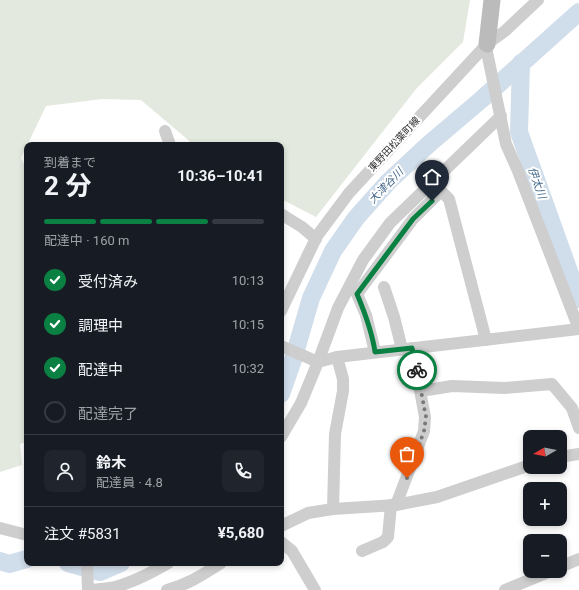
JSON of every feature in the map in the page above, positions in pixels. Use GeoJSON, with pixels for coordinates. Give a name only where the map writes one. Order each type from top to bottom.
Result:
{"type":"FeatureCollection","features":[{"type":"Feature","properties":{"kind":"street"},"geometry":{"type":"LineString","coordinates":[[284,347],[317,362],[337,357],[375,352],[579,329],[518,171],[506,144],[487,48],[492,0]]}},
{"type":"Feature","properties":{"kind":"street","name":"東野田松葉町線"},"geometry":{"type":"LineString","coordinates":[[284,304],[316,239],[349,193],[487,48],[538,0]]}},
{"type":"Feature","properties":{"kind":"street"},"geometry":{"type":"LineString","coordinates":[[284,432],[301,403],[338,308],[363,260],[390,223],[500,114]]}},
{"type":"Feature","properties":{"kind":"street"},"geometry":{"type":"LineString","coordinates":[[165,131],[169,142]]}},
{"type":"Feature","properties":{"kind":"street"},"geometry":{"type":"LineString","coordinates":[[375,352],[366,315],[357,294],[413,219],[441,191],[449,199],[486,340]]}},
{"type":"Feature","properties":{"kind":"street"},"geometry":{"type":"LineString","coordinates":[[284,216],[302,227],[316,239]]}},
{"type":"Feature","properties":{"kind":"street"},"geometry":{"type":"LineString","coordinates":[[362,551],[383,542],[388,537],[393,505],[424,431],[426,417],[421,391],[384,287]]}},
{"type":"Feature","properties":{"kind":"street"},"geometry":{"type":"LineString","coordinates":[[333,509],[335,434],[343,379],[337,357]]}},
{"type":"Feature","properties":{"kind":"street"},"geometry":{"type":"LineString","coordinates":[[421,391],[452,386],[505,388],[552,384],[575,406],[579,428]]}},
{"type":"Feature","properties":{"kind":"street"},"geometry":{"type":"LineString","coordinates":[[567,456],[579,454]]}},
{"type":"Feature","properties":{"kind":"street"},"geometry":{"type":"LineString","coordinates":[[284,525],[308,513],[333,509],[393,505],[444,494],[523,467]]}},
{"type":"Feature","properties":{"kind":"street"},"geometry":{"type":"LineString","coordinates":[[0,528],[24,534]]}},
{"type":"Feature","properties":{"kind":"street"},"geometry":{"type":"LineString","coordinates":[[284,544],[292,551],[315,590]]}},
{"type":"Feature","properties":{"kind":"street"},"geometry":{"type":"LineString","coordinates":[[567,564],[579,559]]}},
{"type":"Feature","properties":{"kind":"street"},"geometry":{"type":"LineString","coordinates":[[87,566],[89,588],[115,587],[130,582],[163,566]]}},
{"type":"Feature","properties":{"kind":"street"},"geometry":{"type":"LineString","coordinates":[[167,590],[196,580],[217,566]]}},
{"type":"Feature","properties":{"kind":"street"},"geometry":{"type":"LineString","coordinates":[[505,590],[534,578]]}},
{"type":"Feature","properties":{"kind":"shaded area"},"geometry":{"type":"Polygon","coordinates":[[[0,0],[470,0],[463,42],[416,89],[316,217],[284,201],[284,142],[190,142],[141,100],[102,99],[46,106],[29,142],[24,142],[24,152],[21,158],[24,164],[24,443],[20,444],[22,465],[0,472],[0,0]]]}},
{"type":"Feature","properties":{"kind":"waterway","name":"大津谷川"},"geometry":{"type":"LineString","coordinates":[[284,386],[311,298],[333,251],[356,218],[388,182],[429,144],[482,99],[579,12]]}},
{"type":"Feature","properties":{"kind":"waterway","name":"伊太川"},"geometry":{"type":"LineString","coordinates":[[521,63],[519,132],[579,299]]}},
{"type":"Feature","properties":{"kind":"waterway","name":"大津谷川"},"geometry":{"type":"LineString","coordinates":[[0,561],[9,564],[24,560]]}},
{"type":"Feature","properties":{"kind":"waterway","name":"大津谷川"},"geometry":{"type":"LineString","coordinates":[[79,566],[100,572],[114,566]]}},
{"type":"Feature","properties":{"kind":"way so far"},"geometry":{"type":"LineString","coordinates":[[407,478],[424,431],[426,417],[417,370]]}},
{"type":"Feature","properties":{"kind":"route"},"geometry":{"type":"LineString","coordinates":[[417,370],[412,348],[375,352],[366,315],[357,294],[413,219],[432,201]]}}]}
